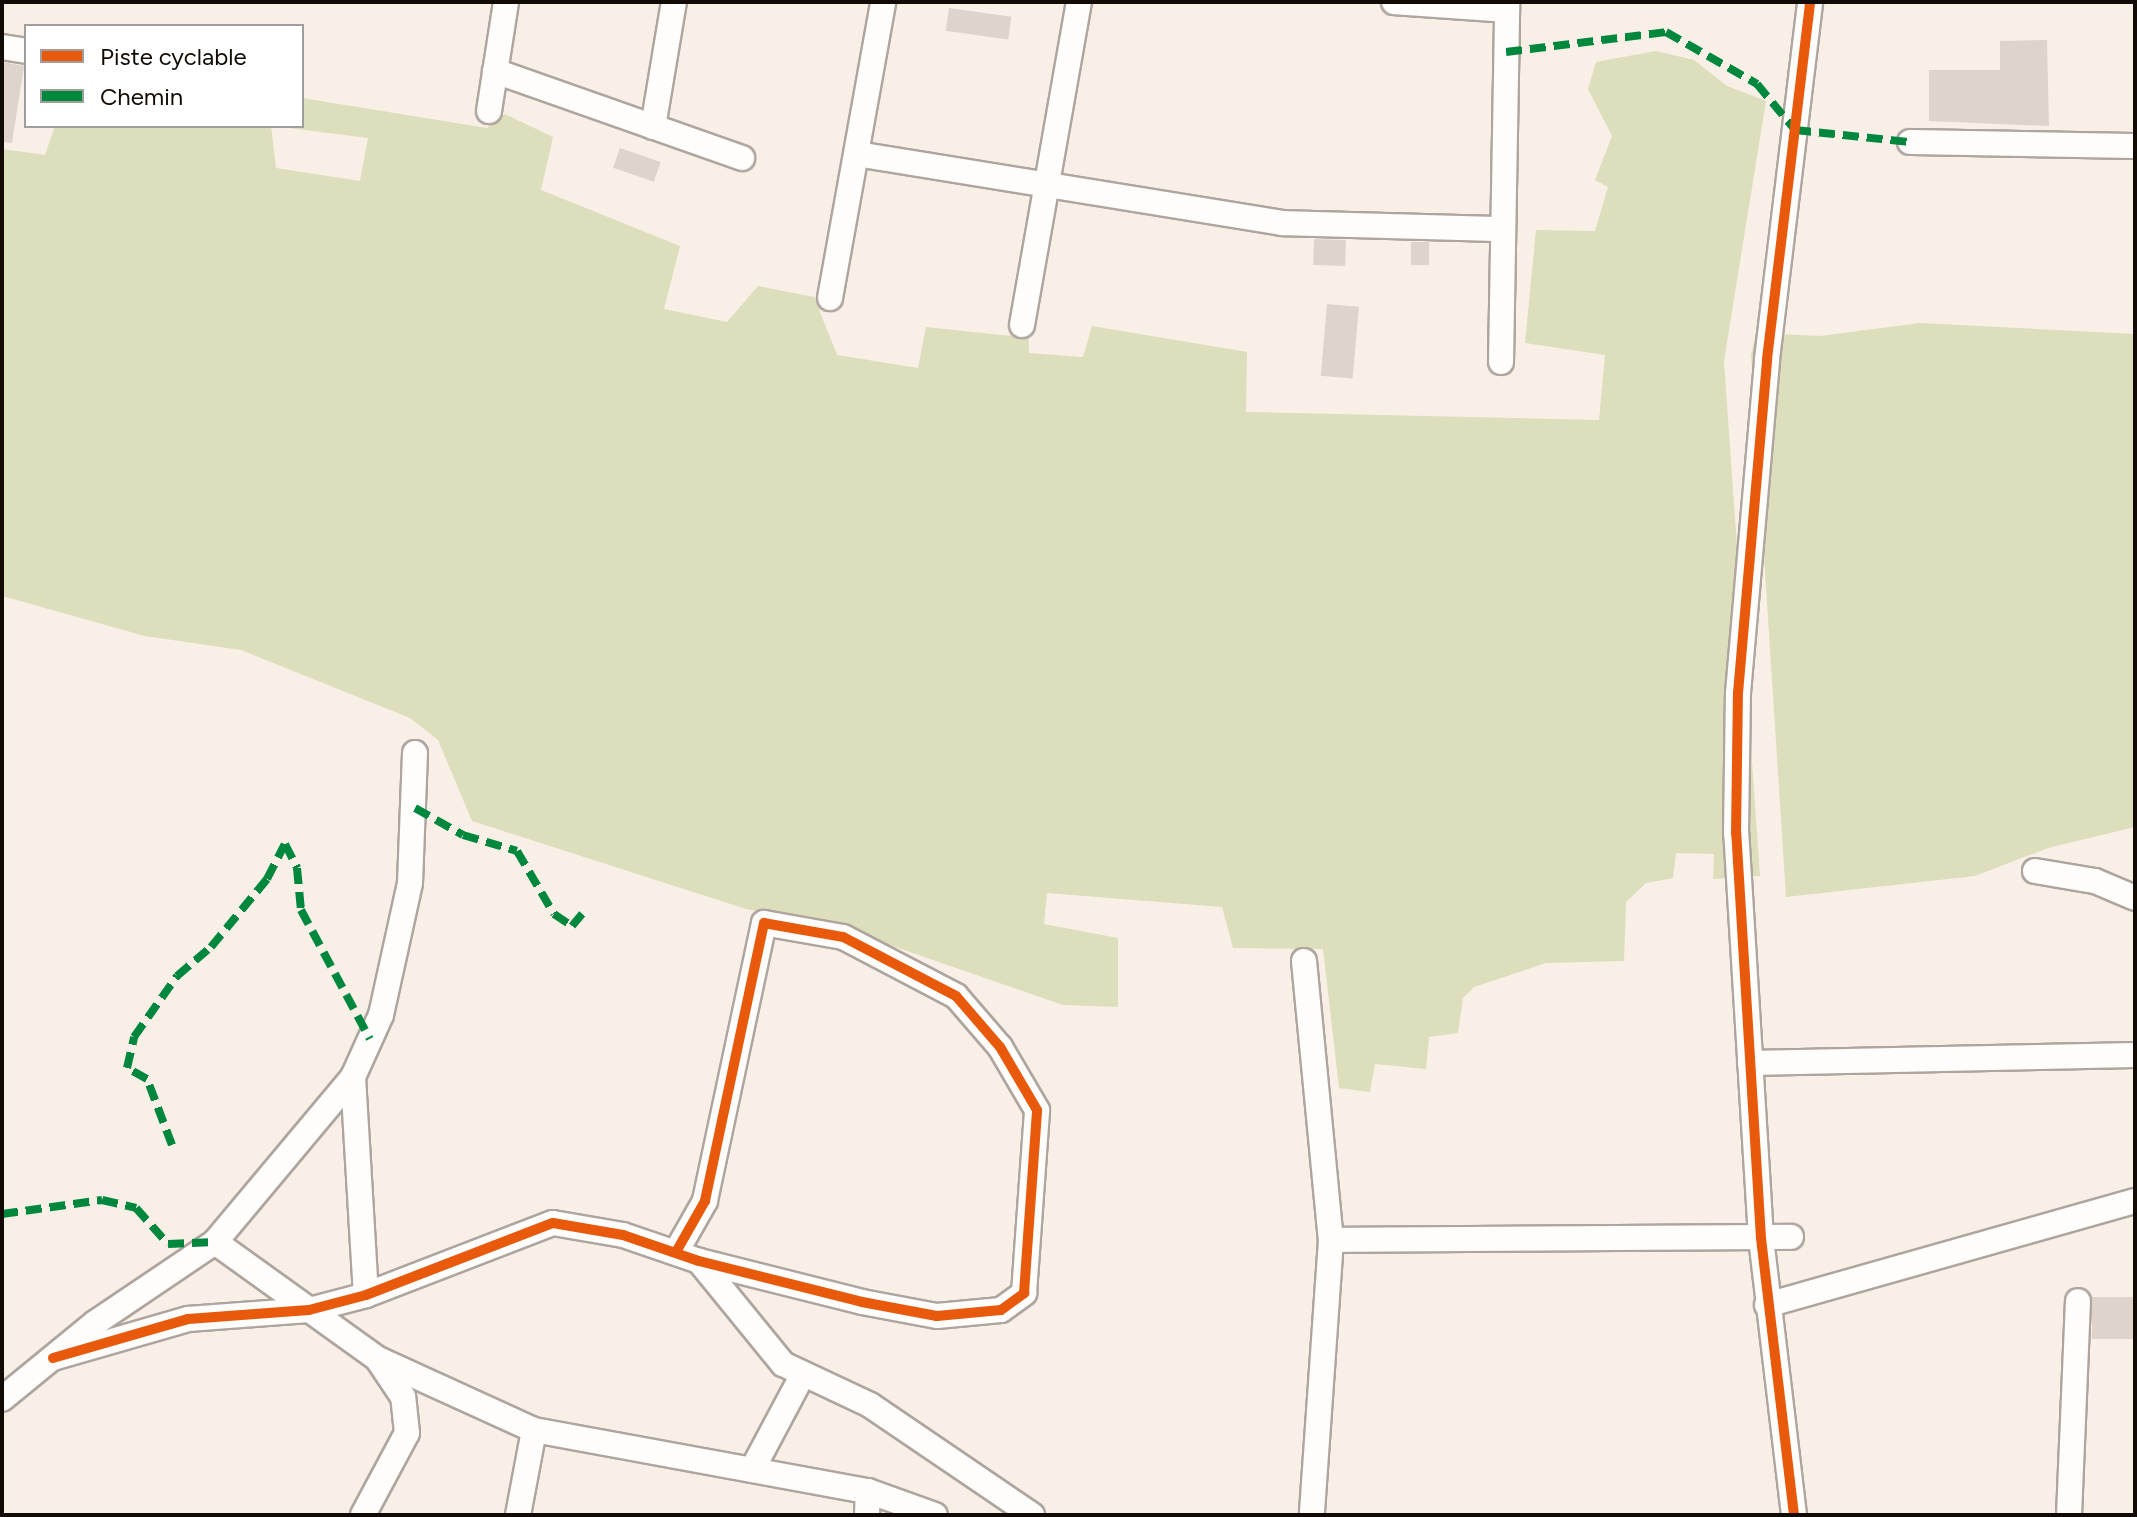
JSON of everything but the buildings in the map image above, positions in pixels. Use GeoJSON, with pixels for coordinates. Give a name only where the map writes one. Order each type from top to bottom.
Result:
{"type":"FeatureCollection","features":[{"type":"Feature","properties":{"kind":"street"},"geometry":{"type":"LineString","coordinates":[[489,111],[506,2]]}},
{"type":"Feature","properties":{"kind":"street"},"geometry":{"type":"LineString","coordinates":[[653,127],[674,2]]}},
{"type":"Feature","properties":{"kind":"street"},"geometry":{"type":"LineString","coordinates":[[830,298],[883,2]]}},
{"type":"Feature","properties":{"kind":"street"},"geometry":{"type":"LineString","coordinates":[[1022,325],[1079,2]]}},
{"type":"Feature","properties":{"kind":"street"},"geometry":{"type":"LineString","coordinates":[[1394,2],[1507,6],[1501,362]]}},
{"type":"Feature","properties":{"kind":"street"},"geometry":{"type":"LineString","coordinates":[[1794,1515],[1761,1238],[1736,833],[1738,693],[1767,359],[1810,2]]}},
{"type":"Feature","properties":{"kind":"street"},"geometry":{"type":"LineString","coordinates":[[2,47],[24,51]]}},
{"type":"Feature","properties":{"kind":"street"},"geometry":{"type":"LineString","coordinates":[[495,71],[742,158]]}},
{"type":"Feature","properties":{"kind":"street"},"geometry":{"type":"LineString","coordinates":[[1910,142],[2135,146]]}},
{"type":"Feature","properties":{"kind":"street"},"geometry":{"type":"LineString","coordinates":[[857,154],[1282,223],[1503,229]]}},
{"type":"Feature","properties":{"kind":"street"},"geometry":{"type":"LineString","coordinates":[[2,1399],[53,1358],[215,1242],[353,1077],[381,1015],[410,883],[415,753]]}},
{"type":"Feature","properties":{"kind":"street"},"geometry":{"type":"LineString","coordinates":[[2035,871],[2135,898]]}},
{"type":"Feature","properties":{"kind":"street"},"geometry":{"type":"LineString","coordinates":[[53,1358],[188,1319],[309,1310],[366,1295],[553,1223],[676,1252],[699,1261],[937,1316],[1009,1307],[1024,1293],[1037,1110],[1000,1047],[956,996],[843,937],[764,923],[705,1201],[676,1252]]}},
{"type":"Feature","properties":{"kind":"street"},"geometry":{"type":"LineString","coordinates":[[1304,961],[1331,1240],[1312,1515]]}},
{"type":"Feature","properties":{"kind":"street"},"geometry":{"type":"LineString","coordinates":[[1750,1063],[2135,1055]]}},
{"type":"Feature","properties":{"kind":"street"},"geometry":{"type":"LineString","coordinates":[[353,1077],[366,1295]]}},
{"type":"Feature","properties":{"kind":"street"},"geometry":{"type":"LineString","coordinates":[[1767,1305],[2135,1201]]}},
{"type":"Feature","properties":{"kind":"street"},"geometry":{"type":"LineString","coordinates":[[1331,1240],[1791,1237]]}},
{"type":"Feature","properties":{"kind":"street"},"geometry":{"type":"LineString","coordinates":[[215,1242],[378,1359],[534,1430],[752,1470],[868,1503],[935,1515]]}},
{"type":"Feature","properties":{"kind":"street"},"geometry":{"type":"LineString","coordinates":[[699,1261],[760,1344],[803,1374],[870,1405],[1032,1515]]}},
{"type":"Feature","properties":{"kind":"street"},"geometry":{"type":"LineString","coordinates":[[2069,1515],[2078,1301]]}},
{"type":"Feature","properties":{"kind":"street"},"geometry":{"type":"LineString","coordinates":[[363,1515],[407,1433],[403,1397],[378,1359]]}},
{"type":"Feature","properties":{"kind":"street"},"geometry":{"type":"LineString","coordinates":[[752,1470],[803,1374]]}},
{"type":"Feature","properties":{"kind":"street"},"geometry":{"type":"LineString","coordinates":[[518,1515],[534,1430]]}},
{"type":"Feature","properties":{"kind":"green space"},"geometry":{"type":"Polygon","coordinates":[[[1656,51],[1694,60],[1727,86],[1766,101],[1724,361],[1760,876],[1713,879],[1714,854],[1676,853],[1673,878],[1646,883],[1626,902],[1624,961],[1546,963],[1474,987],[1463,998],[1458,1033],[1429,1037],[1426,1069],[1375,1064],[1370,1092],[1339,1088],[1323,949],[1233,948],[1222,907],[1047,893],[1044,924],[1118,938],[1118,1007],[1063,1005],[832,925],[746,909],[472,821],[438,740],[410,718],[241,650],[145,636],[2,596],[2,149],[45,155],[54,128],[271,128],[276,168],[360,181],[368,138],[289,128],[304,128],[304,98],[487,128],[505,114],[553,137],[541,190],[680,246],[664,309],[727,322],[758,286],[814,297],[837,355],[918,368],[926,327],[1029,338],[1029,353],[1083,357],[1092,326],[1247,352],[1246,412],[1599,420],[1605,355],[1525,343],[1536,230],[1595,231],[1608,187],[1595,180],[1612,136],[1588,89],[1596,62],[1656,51]]]}},
{"type":"Feature","properties":{"kind":"green space"},"geometry":{"type":"Polygon","coordinates":[[[1920,323],[2135,334],[2135,827],[2048,848],[1975,876],[1786,897],[1751,355],[1756,333],[1820,336],[1920,323]]]}},
{"type":"Feature","properties":{"kind":"marked path"},"geometry":{"type":"LineString","coordinates":[[1506,52],[1666,32],[1757,84],[1795,130],[1910,142]]}},
{"type":"Feature","properties":{"kind":"marked path"},"geometry":{"type":"LineString","coordinates":[[415,808],[463,835],[517,851],[554,914],[572,926],[582,914]]}},
{"type":"Feature","properties":{"kind":"marked path"},"geometry":{"type":"LineString","coordinates":[[285,844],[297,868],[301,910],[370,1039]]}},
{"type":"Feature","properties":{"kind":"marked path"},"geometry":{"type":"LineString","coordinates":[[172,1145],[147,1079],[127,1068],[134,1037],[177,976],[211,947],[267,879],[285,844]]}},
{"type":"Feature","properties":{"kind":"marked path"},"geometry":{"type":"LineString","coordinates":[[2,1214],[102,1200],[136,1208],[168,1244],[215,1242]]}},
{"type":"Feature","properties":{"kind":"cycle path"},"geometry":{"type":"LineString","coordinates":[[1794,1515],[1761,1238],[1736,833],[1738,693],[1767,359],[1810,2]]}},
{"type":"Feature","properties":{"kind":"cycle path"},"geometry":{"type":"LineString","coordinates":[[53,1358],[188,1319],[309,1310],[366,1295],[553,1223],[623,1235],[699,1261],[862,1302],[937,1316],[1001,1310],[1024,1293],[1037,1110],[1000,1047],[956,996],[843,937],[764,923],[705,1201],[676,1252]]}}]}
